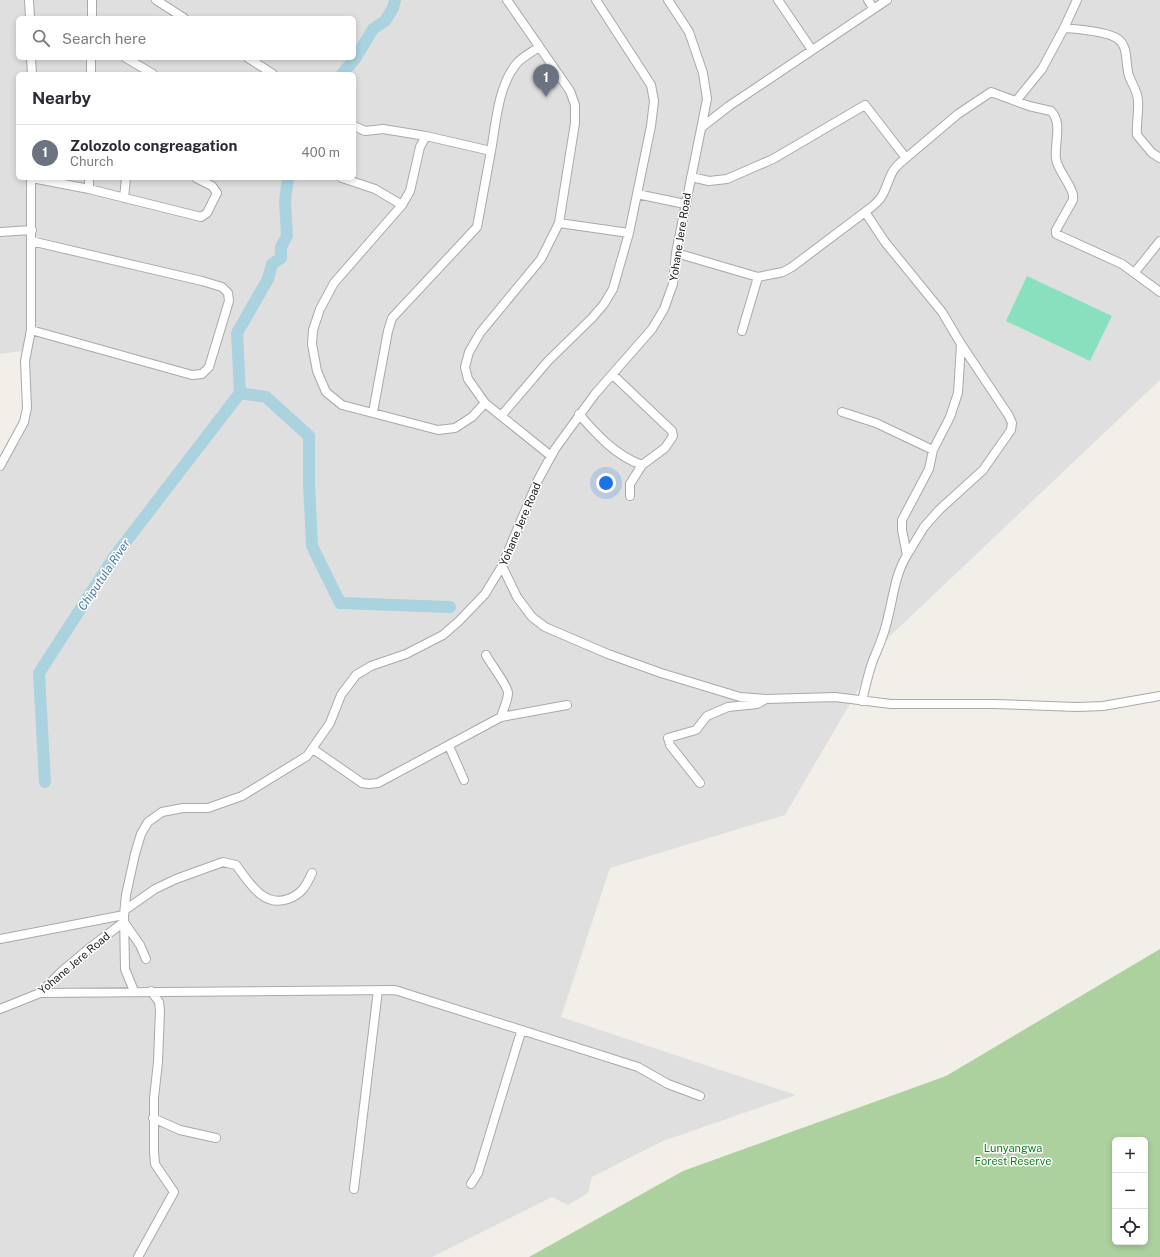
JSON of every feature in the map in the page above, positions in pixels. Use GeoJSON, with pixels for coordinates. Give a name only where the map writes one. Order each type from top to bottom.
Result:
{"type":"FeatureCollection","features":[{"type":"Feature","properties":{"kind":"street"},"geometry":{"type":"LineString","coordinates":[[29,0],[30,16]]}},
{"type":"Feature","properties":{"kind":"street"},"geometry":{"type":"LineString","coordinates":[[92,0],[92,16]]}},
{"type":"Feature","properties":{"kind":"street"},"geometry":{"type":"LineString","coordinates":[[156,0],[181,16]]}},
{"type":"Feature","properties":{"kind":"street"},"geometry":{"type":"LineString","coordinates":[[507,0],[538,47],[570,91],[576,113],[559,223],[541,259],[480,333],[469,352],[465,367],[468,379],[486,403],[551,456]]}},
{"type":"Feature","properties":{"kind":"street"},"geometry":{"type":"LineString","coordinates":[[501,416],[548,361],[604,304],[612,290],[629,233],[651,126],[654,93],[651,85],[596,0]]}},
{"type":"Feature","properties":{"kind":"street","name":"Yohane Jere Road"},"geometry":{"type":"LineString","coordinates":[[134,991],[125,969],[126,895],[140,834],[148,822],[162,812],[183,808],[208,808],[242,796],[307,756],[330,723],[341,695],[356,675],[371,666],[406,654],[443,635],[459,622],[485,594],[502,566],[538,480],[551,456],[579,414],[648,335],[664,310],[673,284],[676,253],[685,204],[707,99],[703,73],[689,32],[668,0]]}},
{"type":"Feature","properties":{"kind":"street"},"geometry":{"type":"LineString","coordinates":[[778,0],[812,50]]}},
{"type":"Feature","properties":{"kind":"street"},"geometry":{"type":"LineString","coordinates":[[868,0],[873,8]]}},
{"type":"Feature","properties":{"kind":"street"},"geometry":{"type":"LineString","coordinates":[[702,127],[730,106],[873,8],[887,0]]}},
{"type":"Feature","properties":{"kind":"street"},"geometry":{"type":"LineString","coordinates":[[1016,101],[1037,77],[1064,28],[1077,0]]}},
{"type":"Feature","properties":{"kind":"street"},"geometry":{"type":"LineString","coordinates":[[1064,28],[1094,32],[1116,38],[1121,42],[1126,52],[1125,61],[1129,76],[1138,98],[1138,135],[1152,153],[1160,158]]}},
{"type":"Feature","properties":{"kind":"street"},"geometry":{"type":"LineString","coordinates":[[373,412],[388,331],[392,318],[477,227],[501,98],[509,75],[519,61],[538,47]]}},
{"type":"Feature","properties":{"kind":"street"},"geometry":{"type":"LineString","coordinates":[[31,60],[32,72]]}},
{"type":"Feature","properties":{"kind":"street"},"geometry":{"type":"LineString","coordinates":[[91,60],[91,72]]}},
{"type":"Feature","properties":{"kind":"street"},"geometry":{"type":"LineString","coordinates":[[129,60],[149,72]]}},
{"type":"Feature","properties":{"kind":"street"},"geometry":{"type":"LineString","coordinates":[[251,60],[270,72]]}},
{"type":"Feature","properties":{"kind":"street"},"geometry":{"type":"LineString","coordinates":[[676,253],[758,277],[783,272],[792,267],[866,212],[883,195],[890,174],[896,166],[958,114],[991,92],[1051,111],[1056,120],[1056,158],[1060,171],[1073,195],[1073,200],[1056,230],[1056,234],[1098,251],[1135,272],[1160,292]]}},
{"type":"Feature","properties":{"kind":"street"},"geometry":{"type":"LineString","coordinates":[[691,177],[709,181],[727,179],[773,159],[865,105],[906,158]]}},
{"type":"Feature","properties":{"kind":"street"},"geometry":{"type":"LineString","coordinates":[[356,127],[365,131],[384,129],[426,136],[491,151]]}},
{"type":"Feature","properties":{"kind":"street"},"geometry":{"type":"LineString","coordinates":[[426,136],[420,147],[410,191],[402,205],[334,283],[320,310],[313,330],[312,344],[317,372],[326,392],[342,405],[438,430],[455,428],[472,418],[486,403]]}},
{"type":"Feature","properties":{"kind":"street"},"geometry":{"type":"LineString","coordinates":[[0,466],[24,422],[26,408],[25,361],[31,330],[31,180]]}},
{"type":"Feature","properties":{"kind":"street"},"geometry":{"type":"LineString","coordinates":[[42,180],[89,189],[190,215],[205,216],[217,193],[212,186],[200,180]]}},
{"type":"Feature","properties":{"kind":"street"},"geometry":{"type":"LineString","coordinates":[[89,180],[89,189]]}},
{"type":"Feature","properties":{"kind":"street"},"geometry":{"type":"LineString","coordinates":[[124,198],[126,180]]}},
{"type":"Feature","properties":{"kind":"street"},"geometry":{"type":"LineString","coordinates":[[348,180],[375,189],[402,205]]}},
{"type":"Feature","properties":{"kind":"street"},"geometry":{"type":"LineString","coordinates":[[637,194],[685,204]]}},
{"type":"Feature","properties":{"kind":"street"},"geometry":{"type":"LineString","coordinates":[[862,701],[872,663],[886,626],[900,566],[924,527],[939,510],[982,470],[1011,430],[1012,423],[942,312],[885,242],[866,212]]}},
{"type":"Feature","properties":{"kind":"street"},"geometry":{"type":"LineString","coordinates":[[559,223],[629,233]]}},
{"type":"Feature","properties":{"kind":"street"},"geometry":{"type":"LineString","coordinates":[[0,232],[32,230]]}},
{"type":"Feature","properties":{"kind":"street"},"geometry":{"type":"LineString","coordinates":[[31,241],[222,287],[228,293],[229,301],[209,367],[202,374],[192,375],[31,330]]}},
{"type":"Feature","properties":{"kind":"street"},"geometry":{"type":"LineString","coordinates":[[1135,272],[1160,241]]}},
{"type":"Feature","properties":{"kind":"street"},"geometry":{"type":"LineString","coordinates":[[742,331],[758,277]]}},
{"type":"Feature","properties":{"kind":"street"},"geometry":{"type":"LineString","coordinates":[[907,555],[902,530],[902,520],[929,469],[933,450],[950,417],[958,393],[961,344]]}},
{"type":"Feature","properties":{"kind":"street"},"geometry":{"type":"LineString","coordinates":[[613,375],[672,431],[674,436],[665,448],[642,465],[630,484],[630,496]]}},
{"type":"Feature","properties":{"kind":"street"},"geometry":{"type":"LineString","coordinates":[[842,412],[876,423],[933,450]]}},
{"type":"Feature","properties":{"kind":"street"},"geometry":{"type":"LineString","coordinates":[[579,414],[622,457],[642,465]]}},
{"type":"Feature","properties":{"kind":"street"},"geometry":{"type":"LineString","coordinates":[[502,566],[517,597],[528,612],[545,627],[608,654],[661,673],[740,696],[766,699],[835,697],[890,704],[994,704],[1077,707],[1103,706],[1160,696]]}},
{"type":"Feature","properties":{"kind":"street"},"geometry":{"type":"LineString","coordinates":[[486,655],[494,671],[507,687],[508,694],[501,717]]}},
{"type":"Feature","properties":{"kind":"street"},"geometry":{"type":"LineString","coordinates":[[700,783],[670,745],[668,738],[696,730],[707,716],[728,707],[757,704],[766,699]]}},
{"type":"Feature","properties":{"kind":"street"},"geometry":{"type":"LineString","coordinates":[[313,749],[362,783],[378,783],[392,777],[501,717],[567,705]]}},
{"type":"Feature","properties":{"kind":"street"},"geometry":{"type":"LineString","coordinates":[[449,746],[464,780]]}},
{"type":"Feature","properties":{"kind":"street"},"geometry":{"type":"LineString","coordinates":[[0,939],[125,916],[155,889],[176,879],[223,862],[236,865],[258,893],[273,902],[285,900],[301,893],[307,885],[312,873]]}},
{"type":"Feature","properties":{"kind":"street"},"geometry":{"type":"LineString","coordinates":[[125,916],[146,959]]}},
{"type":"Feature","properties":{"kind":"street","name":"Yohane Jere Road"},"geometry":{"type":"LineString","coordinates":[[0,1009],[40,993],[125,916]]}},
{"type":"Feature","properties":{"kind":"street"},"geometry":{"type":"LineString","coordinates":[[354,1188],[378,990]]}},
{"type":"Feature","properties":{"kind":"street"},"geometry":{"type":"LineString","coordinates":[[40,993],[134,991],[395,990],[521,1032],[638,1068],[668,1084],[700,1096]]}},
{"type":"Feature","properties":{"kind":"street"},"geometry":{"type":"LineString","coordinates":[[138,1257],[174,1192],[156,1164],[153,1118],[160,1010],[159,1002],[151,991]]}},
{"type":"Feature","properties":{"kind":"street"},"geometry":{"type":"LineString","coordinates":[[471,1184],[478,1173],[521,1032]]}},
{"type":"Feature","properties":{"kind":"street"},"geometry":{"type":"LineString","coordinates":[[153,1118],[180,1130],[216,1138]]}},
{"type":"Feature","properties":{"kind":"shaded area"},"geometry":{"type":"Polygon","coordinates":[[[0,0],[1160,0],[1160,380],[889,637],[785,815],[610,868],[561,1017],[796,1095],[663,1141],[592,1177],[588,1193],[568,1205],[552,1197],[432,1257],[0,1257],[0,466],[29,414],[23,351],[0,354],[0,0]]]}},
{"type":"Feature","properties":{"kind":"green space"},"geometry":{"type":"Polygon","coordinates":[[[1027,276],[1112,316],[1090,361],[1006,321],[1027,276]]]}},
{"type":"Feature","properties":{"kind":"green space","name":"Lunyangwa Forest Reserve"},"geometry":{"type":"Polygon","coordinates":[[[1160,949],[1160,1257],[529,1257],[683,1171],[946,1076],[1160,949]]]}},
{"type":"Feature","properties":{"kind":"waterway","name":"Chiputula River"},"geometry":{"type":"LineString","coordinates":[[356,57],[373,29],[385,21],[393,8],[395,0]]}},
{"type":"Feature","properties":{"kind":"waterway","name":"Chiputula River"},"geometry":{"type":"LineString","coordinates":[[344,72],[354,60]]}},
{"type":"Feature","properties":{"kind":"waterway","name":"Chiputula River"},"geometry":{"type":"LineString","coordinates":[[45,782],[39,673],[114,557],[240,393],[237,333],[268,279],[272,264],[281,258],[281,247],[287,236],[285,201],[288,180]]}},
{"type":"Feature","properties":{"kind":"waterway","name":"Chiputula River"},"geometry":{"type":"LineString","coordinates":[[240,393],[266,397],[309,436],[309,483],[312,546],[340,603],[450,607]]}},
{"type":"Feature","properties":{"kind":"place","name":"Zolozolo congreagation"},"geometry":{"type":"Point","coordinates":[546,97]}}]}
